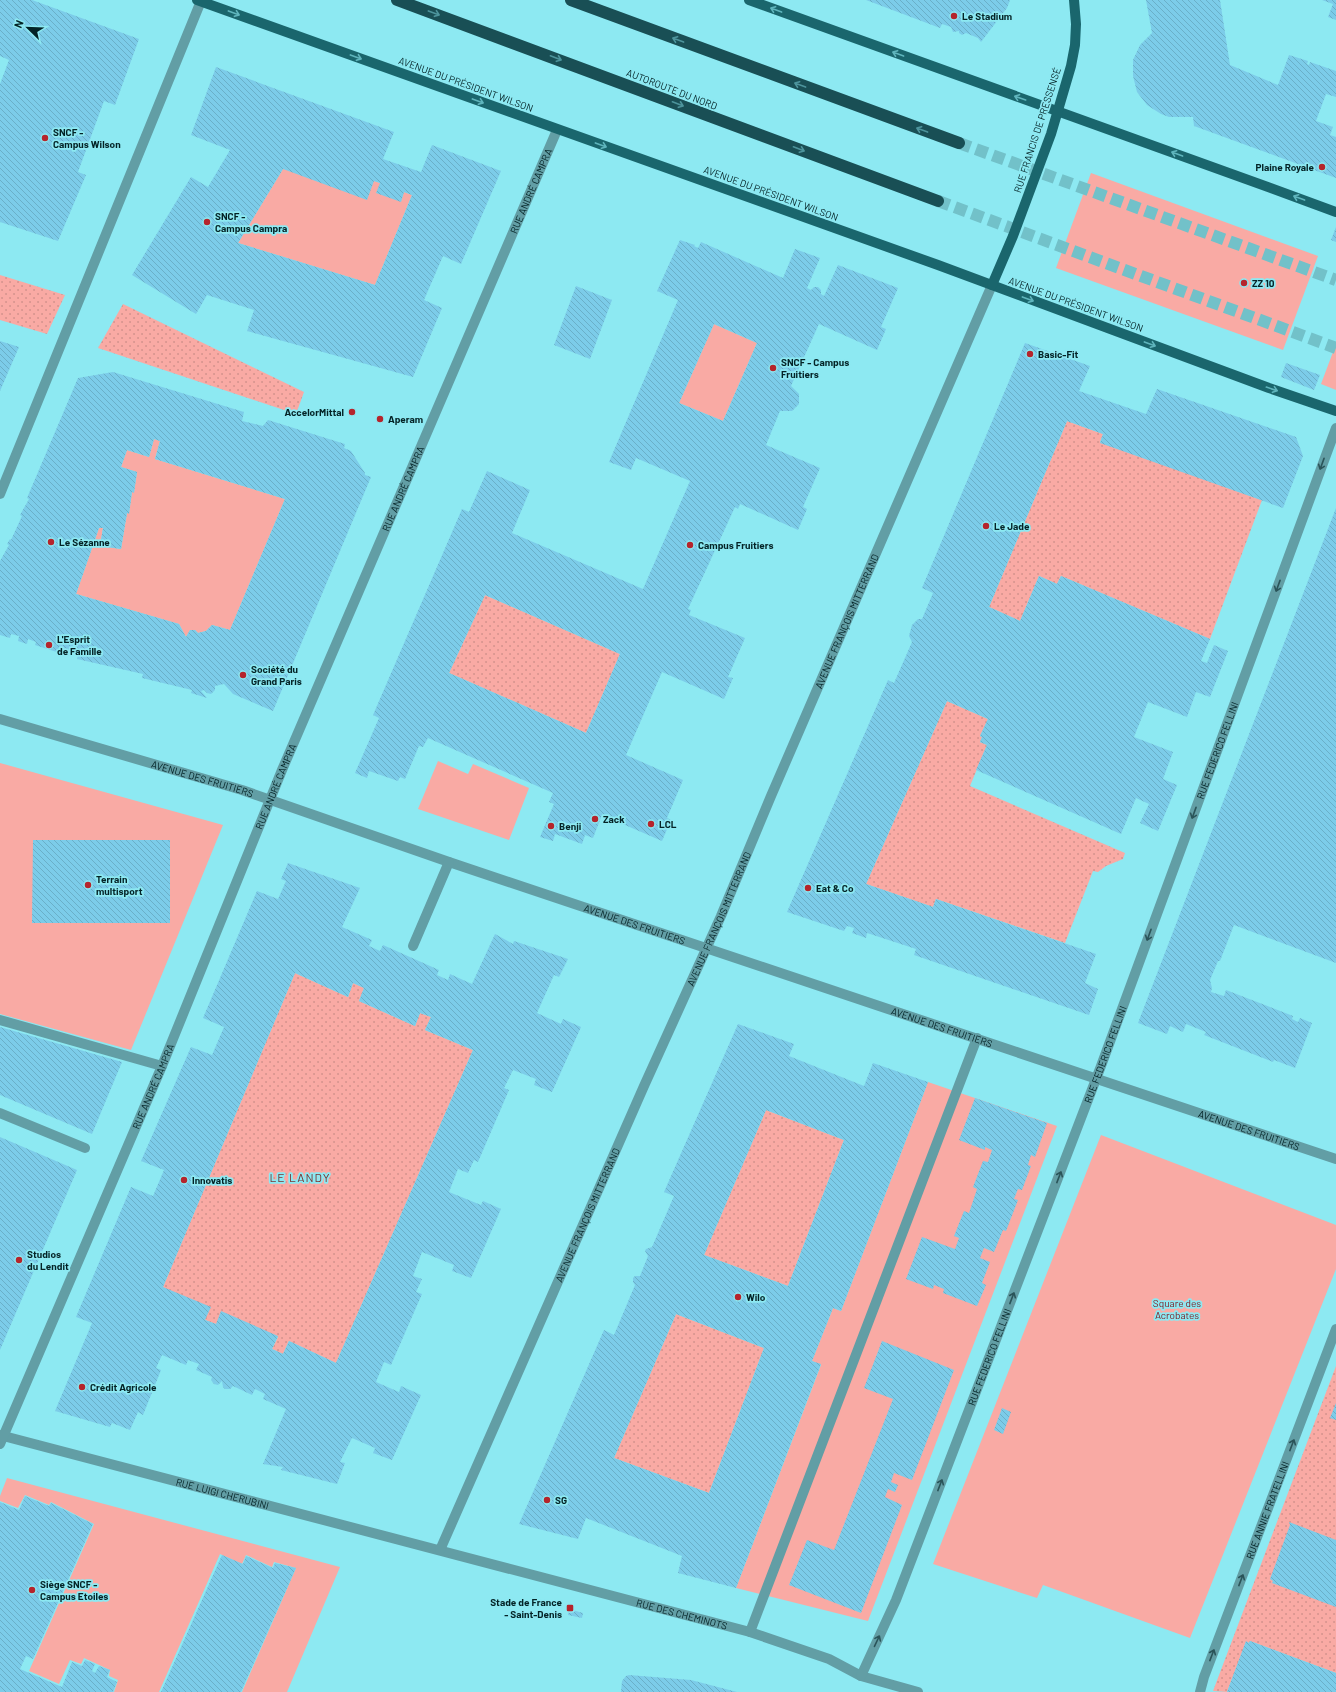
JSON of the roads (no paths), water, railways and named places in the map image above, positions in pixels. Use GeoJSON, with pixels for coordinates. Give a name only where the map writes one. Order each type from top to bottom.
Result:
{"type":"FeatureCollection","features":[{"type":"Feature","properties":{"kind":"highway","name":"AUTOROUTE DU NORD"},"geometry":{"type":"LineString","coordinates":[[397,0],[938,201]]}},
{"type":"Feature","properties":{"kind":"highway"},"geometry":{"type":"LineString","coordinates":[[571,0],[959,143]]}},
{"type":"Feature","properties":{"kind":"main road"},"geometry":{"type":"LineString","coordinates":[[750,0],[1336,212]]}},
{"type":"Feature","properties":{"kind":"main road","name":"RUE FRANCIS DE PRESSENSÉ"},"geometry":{"type":"LineString","coordinates":[[992,285],[1013,236],[1051,134],[1071,66],[1075,45],[1076,24],[1074,0]]}},
{"type":"Feature","properties":{"kind":"main road","name":"AVENUE DU PRÉSIDENT WILSON"},"geometry":{"type":"LineString","coordinates":[[199,1],[992,285],[1262,386],[1336,411]]}},
{"type":"Feature","properties":{"kind":"street"},"geometry":{"type":"LineString","coordinates":[[0,494],[199,1]]}},
{"type":"Feature","properties":{"kind":"street","name":"RUE ANDRÉ CAMPRA"},"geometry":{"type":"LineString","coordinates":[[1,1438],[162,1066],[271,799],[417,452],[557,130]]}},
{"type":"Feature","properties":{"kind":"street","name":"AVENUE FRANÇOIS MITTERRAND"},"geometry":{"type":"LineString","coordinates":[[440,1550],[644,1086],[707,948],[771,796],[992,285]]}},
{"type":"Feature","properties":{"kind":"street","name":"RUE FEDERICO FELLINI"},"geometry":{"type":"LineString","coordinates":[[861,1676],[896,1600],[1096,1078],[1336,428]]}},
{"type":"Feature","properties":{"kind":"street","name":"AVENUE DES FRUITIERS"},"geometry":{"type":"LineString","coordinates":[[0,719],[271,799],[449,862],[1336,1159]]}},
{"type":"Feature","properties":{"kind":"street"},"geometry":{"type":"LineString","coordinates":[[413,946],[449,862]]}},
{"type":"Feature","properties":{"kind":"street"},"geometry":{"type":"LineString","coordinates":[[0,1020],[162,1066]]}},
{"type":"Feature","properties":{"kind":"street"},"geometry":{"type":"LineString","coordinates":[[750,1632],[977,1038]]}},
{"type":"Feature","properties":{"kind":"street"},"geometry":{"type":"LineString","coordinates":[[0,1113],[85,1148]]}},
{"type":"Feature","properties":{"kind":"street","name":"RUE ANNIE FRATELLINI"},"geometry":{"type":"LineString","coordinates":[[1200,1692],[1204,1677],[1336,1329]]}},
{"type":"Feature","properties":{"kind":"street","name":"RUE LUIGI CHERUBINI"},"geometry":{"type":"LineString","coordinates":[[1,1438],[440,1550]]}},
{"type":"Feature","properties":{"kind":"street","name":"RUE DES CHEMINOTS"},"geometry":{"type":"LineString","coordinates":[[440,1550],[750,1632],[829,1659],[861,1676],[918,1692]]}},
{"type":"Feature","properties":{"kind":"tunnel"},"geometry":{"type":"LineString","coordinates":[[959,143],[1336,280]]}},
{"type":"Feature","properties":{"kind":"tunnel"},"geometry":{"type":"LineString","coordinates":[[938,201],[1336,348]]}},
{"type":"Feature","properties":{"kind":"place","name":"Le Stadium"},"geometry":{"type":"Point","coordinates":[954,16]}},
{"type":"Feature","properties":{"kind":"place","name":"SNCF - Campus Wilson"},"geometry":{"type":"Point","coordinates":[45,138]}},
{"type":"Feature","properties":{"kind":"place","name":"Plaine Royale"},"geometry":{"type":"Point","coordinates":[1322,167]}},
{"type":"Feature","properties":{"kind":"place","name":"SNCF - Campus Campra"},"geometry":{"type":"Point","coordinates":[207,222]}},
{"type":"Feature","properties":{"kind":"place","name":"ZZ 10"},"geometry":{"type":"Point","coordinates":[1244,283]}},
{"type":"Feature","properties":{"kind":"place","name":"Basic-Fit"},"geometry":{"type":"Point","coordinates":[1030,354]}},
{"type":"Feature","properties":{"kind":"place","name":"SNCF - Campus Fruitiers"},"geometry":{"type":"Point","coordinates":[773,368]}},
{"type":"Feature","properties":{"kind":"place","name":"AccelorMittal"},"geometry":{"type":"Point","coordinates":[352,412]}},
{"type":"Feature","properties":{"kind":"place","name":"Aperam"},"geometry":{"type":"Point","coordinates":[380,419]}},
{"type":"Feature","properties":{"kind":"place","name":"Le Jade"},"geometry":{"type":"Point","coordinates":[986,526]}},
{"type":"Feature","properties":{"kind":"place","name":"Le Sézanne"},"geometry":{"type":"Point","coordinates":[51,542]}},
{"type":"Feature","properties":{"kind":"place","name":"Campus Fruitiers"},"geometry":{"type":"Point","coordinates":[690,545]}},
{"type":"Feature","properties":{"kind":"place","name":"L'Esprit de Famille"},"geometry":{"type":"Point","coordinates":[49,645]}},
{"type":"Feature","properties":{"kind":"place","name":"Société du Grand Paris"},"geometry":{"type":"Point","coordinates":[243,675]}},
{"type":"Feature","properties":{"kind":"place","name":"Zack"},"geometry":{"type":"Point","coordinates":[595,819]}},
{"type":"Feature","properties":{"kind":"place","name":"LCL"},"geometry":{"type":"Point","coordinates":[651,824]}},
{"type":"Feature","properties":{"kind":"place","name":"Benji"},"geometry":{"type":"Point","coordinates":[551,826]}},
{"type":"Feature","properties":{"kind":"place","name":"Terrain multisport"},"geometry":{"type":"Point","coordinates":[88,885]}},
{"type":"Feature","properties":{"kind":"place","name":"Eat & Co"},"geometry":{"type":"Point","coordinates":[808,888]}},
{"type":"Feature","properties":{"kind":"place","name":"Innovatis"},"geometry":{"type":"Point","coordinates":[184,1180]}},
{"type":"Feature","properties":{"kind":"place","name":"Studios du Lendit"},"geometry":{"type":"Point","coordinates":[19,1260]}},
{"type":"Feature","properties":{"kind":"place","name":"Wilo"},"geometry":{"type":"Point","coordinates":[738,1297]}},
{"type":"Feature","properties":{"kind":"place","name":"Crédit Agricole"},"geometry":{"type":"Point","coordinates":[82,1387]}},
{"type":"Feature","properties":{"kind":"place","name":"SG"},"geometry":{"type":"Point","coordinates":[547,1500]}},
{"type":"Feature","properties":{"kind":"place","name":"Siège SNCF - Campus Etoiles"},"geometry":{"type":"Point","coordinates":[32,1590]}},
{"type":"Feature","properties":{"kind":"place","name":"Stade de France - Saint-Denis"},"geometry":{"type":"Point","coordinates":[570,1608]}},
{"type":"Feature","properties":{"kind":"district","name":"LE LANDY"},"geometry":{"type":"Point","coordinates":[300,1178]}},
{"type":"Feature","properties":{"kind":"park label","name":"Square des Acrobates"},"geometry":{"type":"Point","coordinates":[1177,1308]}}]}
